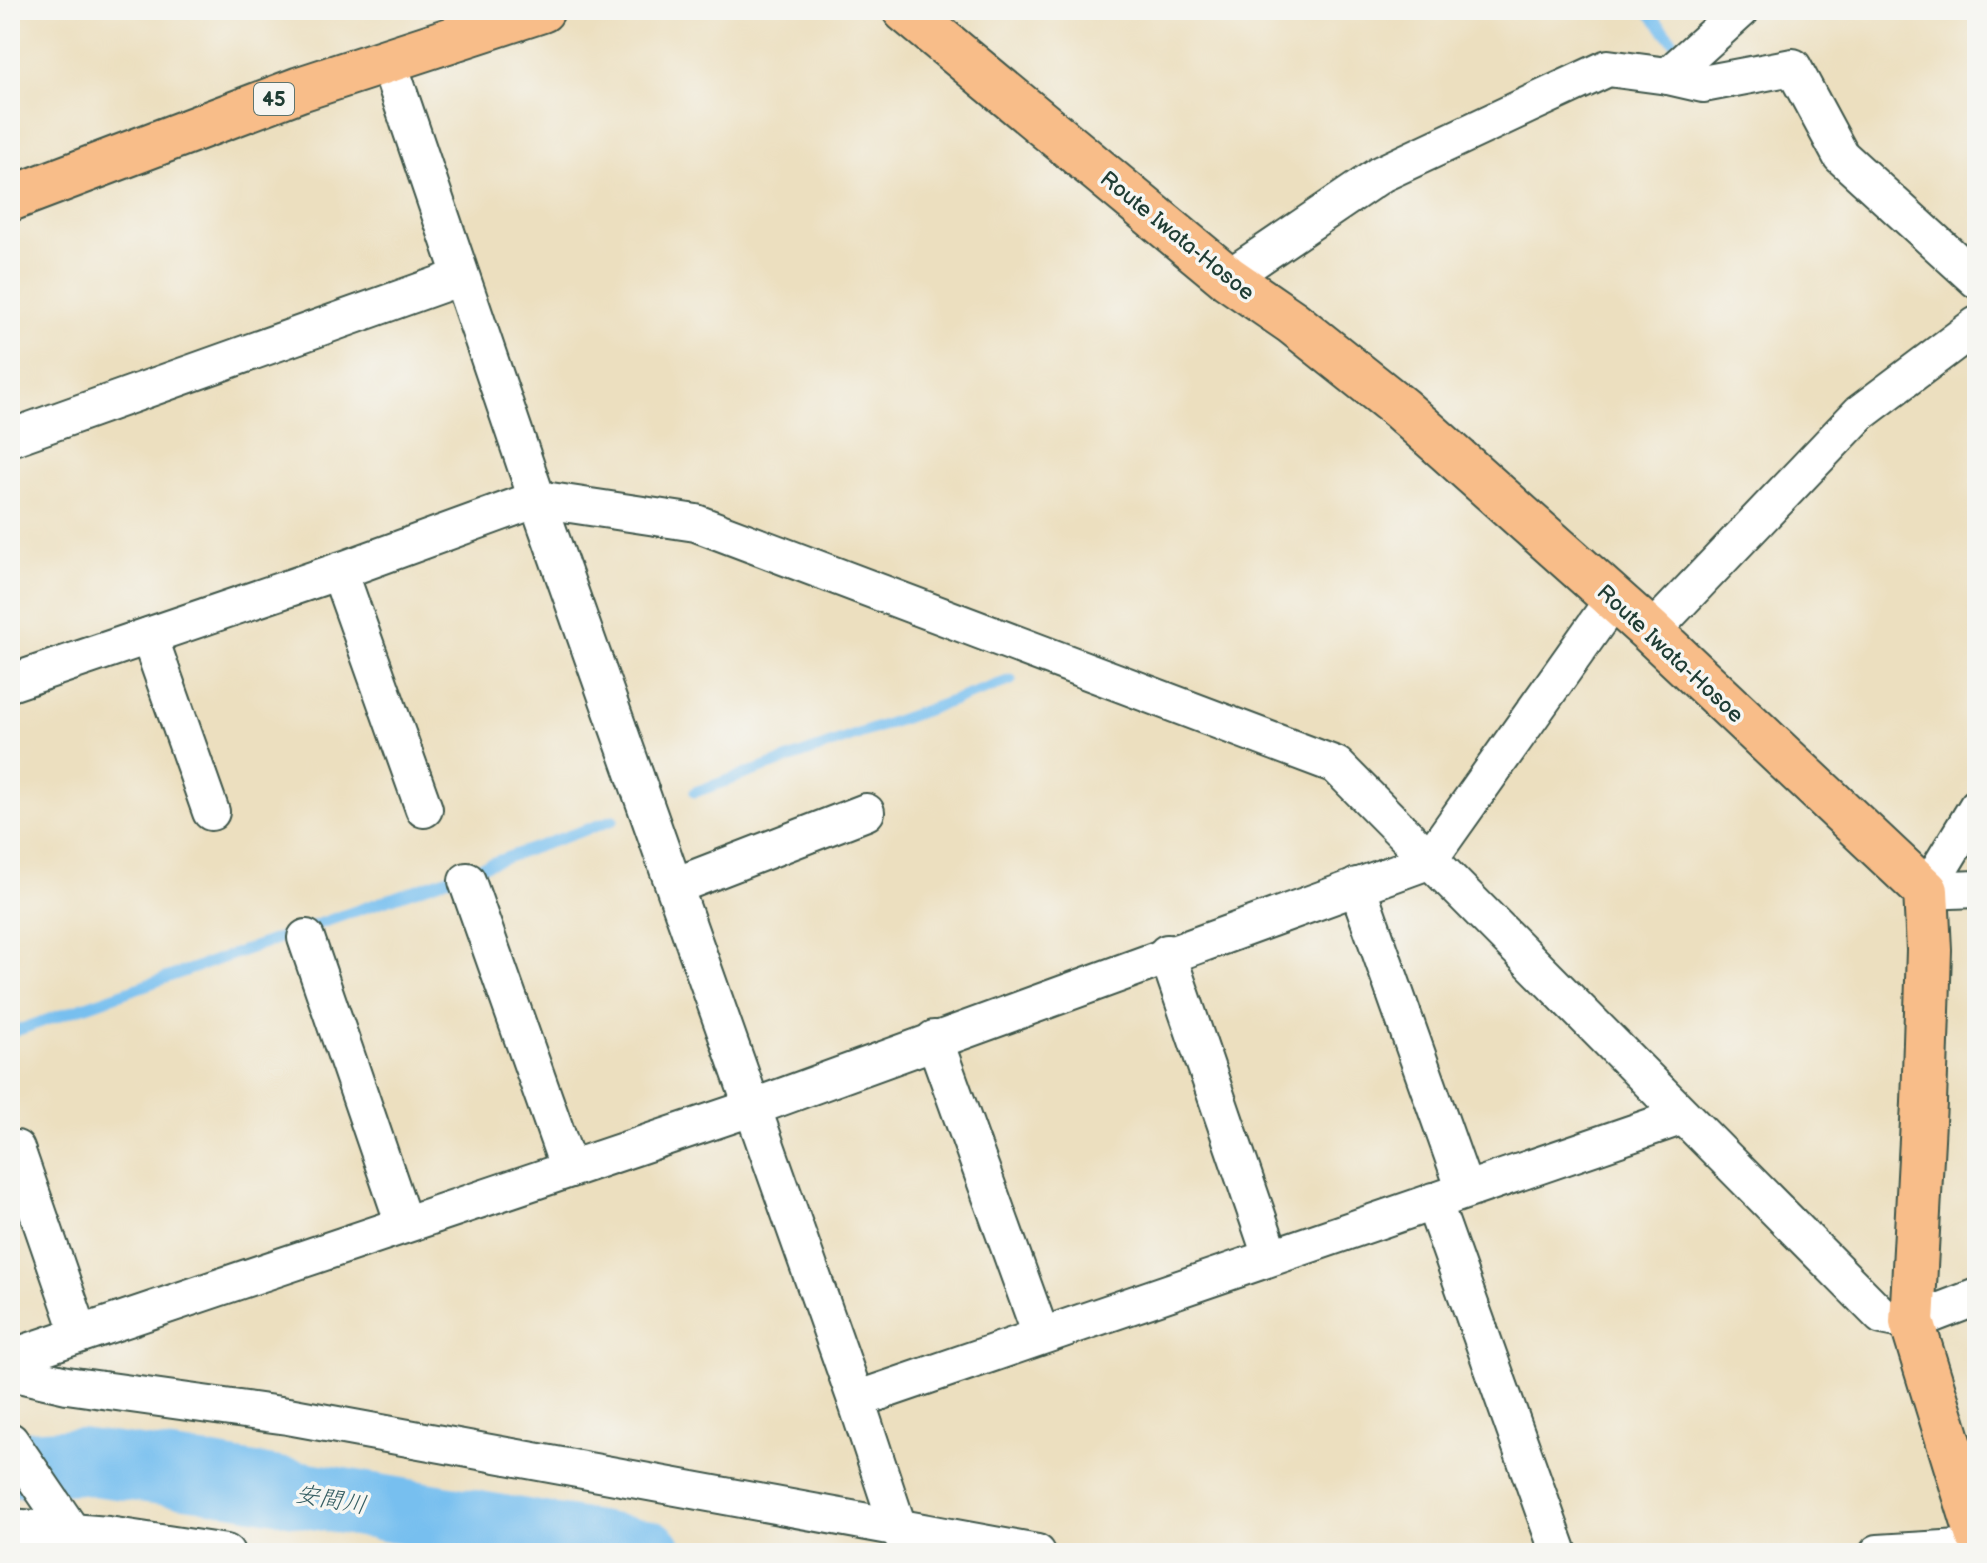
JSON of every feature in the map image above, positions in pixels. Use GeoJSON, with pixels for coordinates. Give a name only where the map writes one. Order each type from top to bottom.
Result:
{"type":"FeatureCollection","features":[{"type":"Feature","properties":{"kind":"main road","name":"45"},"geometry":{"type":"LineString","coordinates":[[10,199],[300,89],[542,10]]}},
{"type":"Feature","properties":{"kind":"main road","name":"Route Iwata-Hosoe"},"geometry":{"type":"LineString","coordinates":[[905,10],[1228,278],[1292,322],[1400,408],[1651,632],[1926,891]]}},
{"type":"Feature","properties":{"kind":"main road"},"geometry":{"type":"LineString","coordinates":[[1926,891],[1929,950],[1912,1322],[1977,1533]]}},
{"type":"Feature","properties":{"kind":"street"},"geometry":{"type":"LineString","coordinates":[[1668,76],[1741,10]]}},
{"type":"Feature","properties":{"kind":"street"},"geometry":{"type":"LineString","coordinates":[[388,61],[537,499],[754,1107],[905,1544]]}},
{"type":"Feature","properties":{"kind":"street"},"geometry":{"type":"LineString","coordinates":[[1228,278],[1381,174],[1608,68],[1703,84],[1793,67],[1841,156],[1977,280]]}},
{"type":"Feature","properties":{"kind":"street"},"geometry":{"type":"LineString","coordinates":[[10,438],[461,277]]}},
{"type":"Feature","properties":{"kind":"street"},"geometry":{"type":"LineString","coordinates":[[1651,632],[1860,413],[1977,325]]}},
{"type":"Feature","properties":{"kind":"street"},"geometry":{"type":"LineString","coordinates":[[10,683],[339,571],[537,499],[696,523],[1336,765],[1882,1316],[1912,1322],[1977,1297]]}},
{"type":"Feature","properties":{"kind":"street"},"geometry":{"type":"LineString","coordinates":[[339,571],[424,809]]}},
{"type":"Feature","properties":{"kind":"street"},"geometry":{"type":"LineString","coordinates":[[10,1358],[754,1107],[1167,953],[1428,861],[1613,600]]}},
{"type":"Feature","properties":{"kind":"street"},"geometry":{"type":"LineString","coordinates":[[149,636],[211,812]]}},
{"type":"Feature","properties":{"kind":"street"},"geometry":{"type":"LineString","coordinates":[[1926,891],[1977,807]]}},
{"type":"Feature","properties":{"kind":"street"},"geometry":{"type":"LineString","coordinates":[[675,886],[866,812]]}},
{"type":"Feature","properties":{"kind":"street"},"geometry":{"type":"LineString","coordinates":[[467,881],[569,1169]]}},
{"type":"Feature","properties":{"kind":"street"},"geometry":{"type":"LineString","coordinates":[[1357,886],[1559,1553]]}},
{"type":"Feature","properties":{"kind":"street"},"geometry":{"type":"LineString","coordinates":[[1926,891],[1977,889]]}},
{"type":"Feature","properties":{"kind":"street"},"geometry":{"type":"LineString","coordinates":[[306,938],[404,1224]]}},
{"type":"Feature","properties":{"kind":"street"},"geometry":{"type":"LineString","coordinates":[[1167,953],[1271,1256]]}},
{"type":"Feature","properties":{"kind":"street"},"geometry":{"type":"LineString","coordinates":[[934,1039],[1041,1335]]}},
{"type":"Feature","properties":{"kind":"street"},"geometry":{"type":"LineString","coordinates":[[856,1400],[1683,1116]]}},
{"type":"Feature","properties":{"kind":"street"},"geometry":{"type":"LineString","coordinates":[[16,1149],[80,1334]]}},
{"type":"Feature","properties":{"kind":"street"},"geometry":{"type":"LineString","coordinates":[[10,1372],[67,1385],[288,1416],[905,1544],[1037,1553]]}},
{"type":"Feature","properties":{"kind":"street"},"geometry":{"type":"LineString","coordinates":[[10,1441],[73,1533]]}},
{"type":"Feature","properties":{"kind":"street"},"geometry":{"type":"LineString","coordinates":[[10,1527],[226,1553]]}},
{"type":"Feature","properties":{"kind":"street"},"geometry":{"type":"LineString","coordinates":[[1878,1553],[1977,1547]]}},
{"type":"Feature","properties":{"kind":"waterway"},"geometry":{"type":"LineString","coordinates":[[1647,10],[1673,41]]}},
{"type":"Feature","properties":{"kind":"waterway"},"geometry":{"type":"LineString","coordinates":[[695,792],[1011,680]]}},
{"type":"Feature","properties":{"kind":"waterway"},"geometry":{"type":"LineString","coordinates":[[10,1033],[613,820]]}},
{"type":"Feature","properties":{"kind":"waterway","name":"安間川"},"geometry":{"type":"LineString","coordinates":[[10,1465],[79,1461],[201,1477],[650,1553]]}}]}
